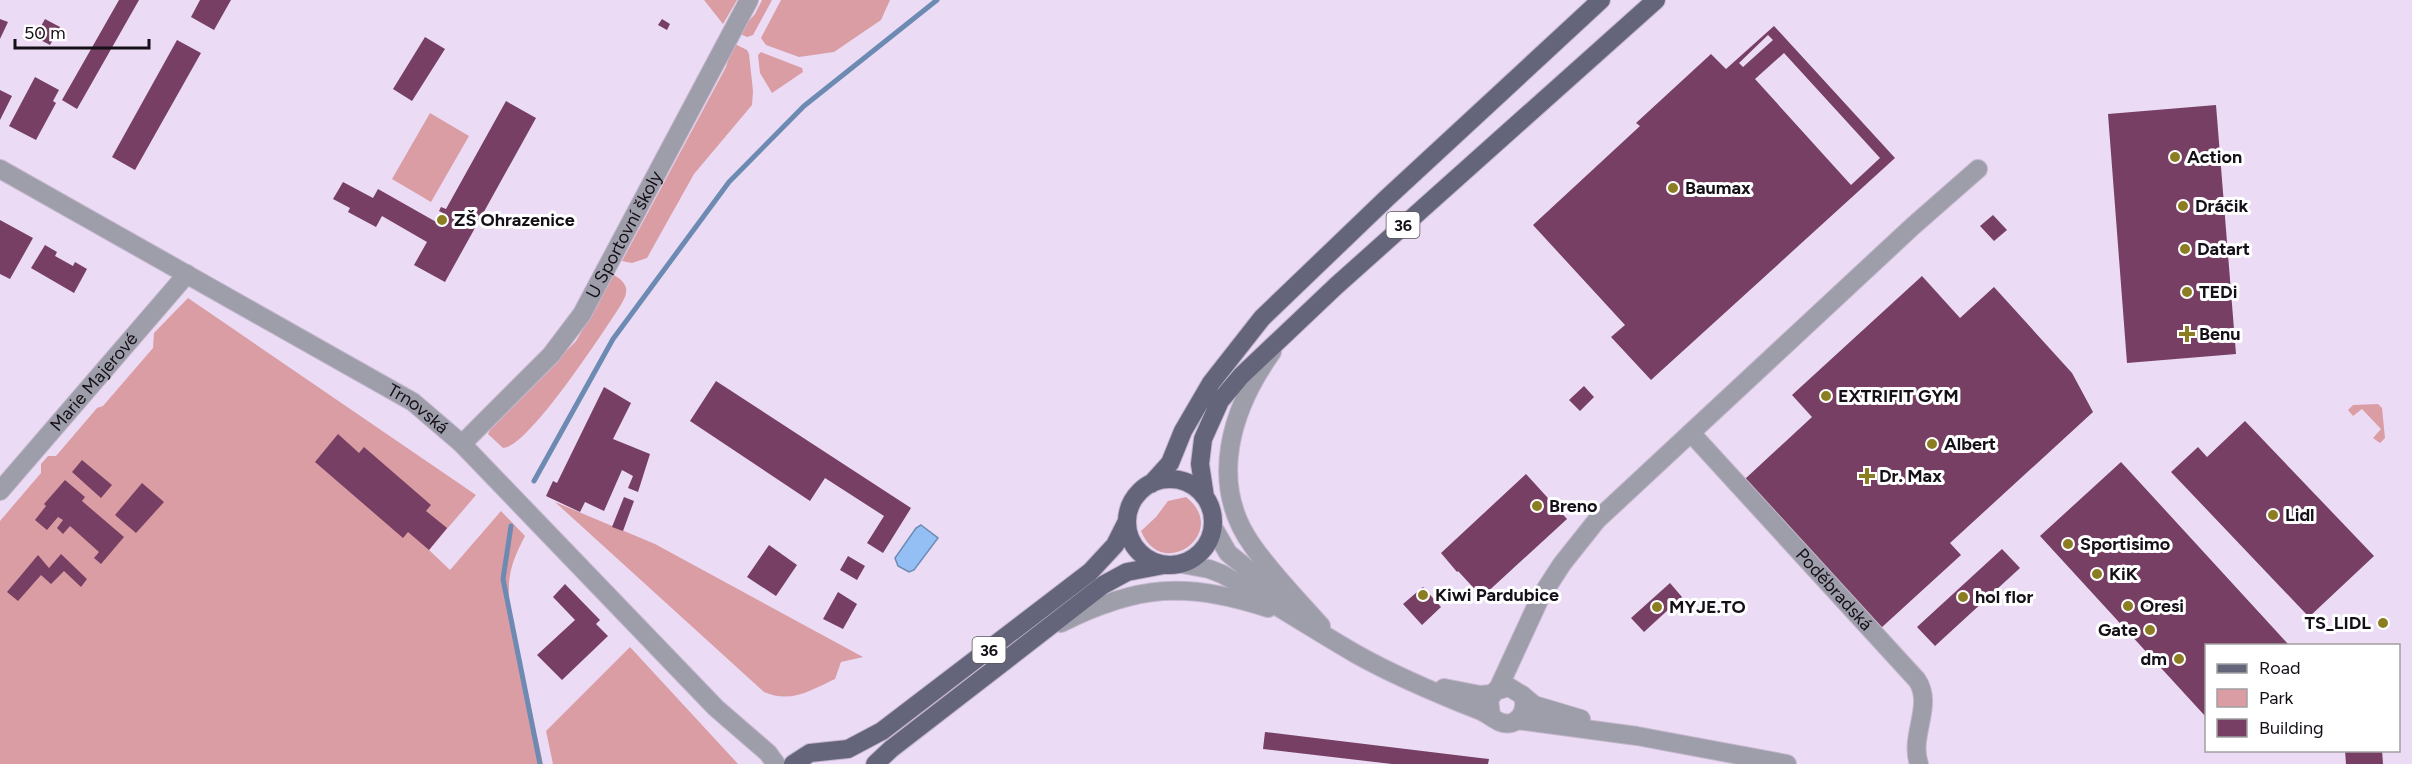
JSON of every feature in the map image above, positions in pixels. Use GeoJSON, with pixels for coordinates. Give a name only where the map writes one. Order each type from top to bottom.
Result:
{"type":"FeatureCollection","features":[{"type":"Feature","properties":{"kind":"main road","name":"36"},"geometry":{"type":"LineString","coordinates":[[797,760],[810,753],[848,749],[882,731],[1090,572],[1115,545],[1137,496],[1170,463],[1183,431],[1211,382],[1262,318],[1387,198],[1601,0]]}},
{"type":"Feature","properties":{"kind":"main road","name":"36"},"geometry":{"type":"LineString","coordinates":[[875,764],[891,749],[1114,578],[1139,568],[1192,560],[1206,546],[1213,527],[1210,506],[1201,481],[1201,452],[1212,414],[1241,376],[1288,330],[1656,0]]}},
{"type":"Feature","properties":{"kind":"main road"},"geometry":{"type":"LineString","coordinates":[[1151,484],[1170,480],[1180,481],[1198,490],[1205,497]]}},
{"type":"Feature","properties":{"kind":"main road"},"geometry":{"type":"LineString","coordinates":[[1127,521],[1128,532],[1137,550],[1154,562],[1173,564]]}},
{"type":"Feature","properties":{"kind":"main road"},"geometry":{"type":"LineString","coordinates":[[830,752],[849,764]]}},
{"type":"Feature","properties":{"kind":"street","name":"U Sportovní školy"},"geometry":{"type":"LineString","coordinates":[[462,444],[551,355],[582,314],[749,0]]}},
{"type":"Feature","properties":{"kind":"street","name":"Trnovská"},"geometry":{"type":"LineString","coordinates":[[0,169],[396,392],[427,414],[462,444],[716,708],[759,745],[776,764]]}},
{"type":"Feature","properties":{"kind":"street"},"geometry":{"type":"LineString","coordinates":[[1491,715],[1488,704],[1530,618],[1549,583],[1591,527],[1913,226],[1978,169]]}},
{"type":"Feature","properties":{"kind":"street","name":"Marie Majerové"},"geometry":{"type":"LineString","coordinates":[[0,491],[187,274]]}},
{"type":"Feature","properties":{"kind":"street"},"geometry":{"type":"LineString","coordinates":[[1288,330],[1261,367],[1243,400],[1229,449],[1228,483],[1237,516],[1252,545],[1329,637]]}},
{"type":"Feature","properties":{"kind":"street","name":"Poděbradská"},"geometry":{"type":"LineString","coordinates":[[1691,433],[1917,680],[1924,695],[1915,740],[1919,764]]}},
{"type":"Feature","properties":{"kind":"street"},"geometry":{"type":"LineString","coordinates":[[1213,527],[1228,553],[1329,637]]}},
{"type":"Feature","properties":{"kind":"street"},"geometry":{"type":"LineString","coordinates":[[1173,564],[1209,568],[1222,574],[1357,654],[1436,694],[1491,715],[1504,723],[1517,720],[1607,731],[1787,764]]}},
{"type":"Feature","properties":{"kind":"street"},"geometry":{"type":"LineString","coordinates":[[1031,641],[1081,613],[1128,596],[1166,589],[1214,592],[1240,599],[1293,618],[1329,637]]}},
{"type":"Feature","properties":{"kind":"street"},"geometry":{"type":"LineString","coordinates":[[1517,720],[1524,707],[1519,663],[1523,638],[1530,618]]}},
{"type":"Feature","properties":{"kind":"street"},"geometry":{"type":"LineString","coordinates":[[1413,682],[1480,695],[1509,687],[1530,702],[1547,709],[1681,744]]}},
{"type":"Feature","properties":{"kind":"street","name":"Trnovská"},"geometry":{"type":"LineString","coordinates":[[759,745],[797,760]]}},
{"type":"Feature","properties":{"kind":"green space"},"geometry":{"type":"Polygon","coordinates":[[[704,0],[737,0],[723,24],[704,0]]]}},
{"type":"Feature","properties":{"kind":"green space"},"geometry":{"type":"Polygon","coordinates":[[[762,0],[772,0],[753,35],[747,37],[738,33],[755,14],[762,0]]]}},
{"type":"Feature","properties":{"kind":"green space"},"geometry":{"type":"Polygon","coordinates":[[[781,0],[890,0],[881,20],[834,52],[799,57],[766,45],[761,38],[781,0]]]}},
{"type":"Feature","properties":{"kind":"green space"},"geometry":{"type":"Polygon","coordinates":[[[733,43],[747,50],[749,54],[753,91],[752,105],[694,174],[647,258],[632,263],[622,261],[726,67],[733,43]]]}},
{"type":"Feature","properties":{"kind":"green space"},"geometry":{"type":"Polygon","coordinates":[[[761,52],[802,68],[803,72],[772,93],[760,73],[758,55],[761,52]]]}},
{"type":"Feature","properties":{"kind":"green space"},"geometry":{"type":"Polygon","coordinates":[[[430,113],[469,136],[431,202],[392,179],[430,113]]]}},
{"type":"Feature","properties":{"kind":"green space"},"geometry":{"type":"Polygon","coordinates":[[[614,275],[623,282],[626,290],[619,308],[582,363],[546,410],[515,443],[503,448],[488,434],[490,430],[576,341],[614,275]]]}},
{"type":"Feature","properties":{"kind":"green space"},"geometry":{"type":"Polygon","coordinates":[[[188,298],[476,495],[429,550],[450,570],[501,511],[525,536],[511,569],[509,604],[543,764],[0,764],[0,521],[41,473],[41,464],[48,456],[56,456],[153,348],[154,333],[188,298]]]}},
{"type":"Feature","properties":{"kind":"green space"},"geometry":{"type":"Polygon","coordinates":[[[2378,404],[2382,408],[2385,438],[2380,443],[2373,438],[2381,429],[2362,409],[2353,416],[2348,410],[2353,405],[2378,404]]]}},
{"type":"Feature","properties":{"kind":"green space"},"geometry":{"type":"Polygon","coordinates":[[[1186,497],[1198,511],[1201,524],[1197,537],[1188,547],[1176,552],[1163,553],[1151,546],[1141,531],[1168,501],[1186,497]]]}},
{"type":"Feature","properties":{"kind":"green space"},"geometry":{"type":"Polygon","coordinates":[[[555,502],[655,544],[863,657],[841,662],[835,679],[801,694],[783,697],[764,692],[555,502]]]}},
{"type":"Feature","properties":{"kind":"green space"},"geometry":{"type":"Polygon","coordinates":[[[630,647],[738,764],[553,764],[546,731],[630,647]]]}},
{"type":"Feature","properties":{"kind":"water"},"geometry":{"type":"Polygon","coordinates":[[[921,525],[938,538],[914,570],[909,572],[898,566],[895,558],[916,528],[921,525]]]}},
{"type":"Feature","properties":{"kind":"building"},"geometry":{"type":"Polygon","coordinates":[[[119,0],[139,0],[77,109],[62,100],[119,0]]]}},
{"type":"Feature","properties":{"kind":"building"},"geometry":{"type":"Polygon","coordinates":[[[200,0],[231,0],[214,30],[191,17],[200,0]]]}},
{"type":"Feature","properties":{"kind":"building"},"geometry":{"type":"Polygon","coordinates":[[[0,19],[8,22],[0,39],[0,19]]]}},
{"type":"Feature","properties":{"kind":"building"},"geometry":{"type":"Polygon","coordinates":[[[45,19],[60,27],[50,45],[35,37],[45,19]]]}},
{"type":"Feature","properties":{"kind":"building"},"geometry":{"type":"Polygon","coordinates":[[[662,19],[670,24],[667,30],[658,25],[662,19]]]}},
{"type":"Feature","properties":{"kind":"building"},"geometry":{"type":"Polygon","coordinates":[[[1774,26],[1895,158],[1651,380],[1611,337],[1625,325],[1533,225],[1640,126],[1636,123],[1711,54],[1726,69],[1774,26]],[[1768,35],[1739,63],[1743,67],[1773,40],[1768,35]],[[1784,53],[1755,79],[1851,185],[1880,158],[1784,53]]]}},
{"type":"Feature","properties":{"kind":"building"},"geometry":{"type":"Polygon","coordinates":[[[425,37],[445,49],[412,101],[393,89],[425,37]]]}},
{"type":"Feature","properties":{"kind":"building"},"geometry":{"type":"Polygon","coordinates":[[[177,40],[201,53],[135,170],[112,157],[177,40]]]}},
{"type":"Feature","properties":{"kind":"building"},"geometry":{"type":"Polygon","coordinates":[[[35,77],[59,90],[53,101],[56,103],[36,140],[9,126],[35,77]]]}},
{"type":"Feature","properties":{"kind":"building"},"geometry":{"type":"Polygon","coordinates":[[[0,90],[12,96],[0,120],[0,90]]]}},
{"type":"Feature","properties":{"kind":"building"},"geometry":{"type":"Polygon","coordinates":[[[506,101],[536,118],[445,282],[414,265],[427,242],[382,216],[376,227],[348,212],[350,208],[333,199],[343,182],[373,198],[378,189],[438,223],[443,213],[439,211],[441,207],[446,209],[506,101]]]}},
{"type":"Feature","properties":{"kind":"building"},"geometry":{"type":"Polygon","coordinates":[[[2216,105],[2236,354],[2127,363],[2108,114],[2216,105]]]}},
{"type":"Feature","properties":{"kind":"building"},"geometry":{"type":"Polygon","coordinates":[[[1993,215],[2007,230],[1994,241],[1980,226],[1993,215]]]}},
{"type":"Feature","properties":{"kind":"building"},"geometry":{"type":"Polygon","coordinates":[[[0,220],[33,238],[10,279],[0,274],[0,220]]]}},
{"type":"Feature","properties":{"kind":"building"},"geometry":{"type":"Polygon","coordinates":[[[45,245],[57,252],[55,256],[73,266],[75,262],[87,269],[74,293],[31,268],[45,245]]]}},
{"type":"Feature","properties":{"kind":"building","name":"Albert"},"geometry":{"type":"Polygon","coordinates":[[[1922,276],[1960,318],[1994,287],[2072,373],[2093,412],[1950,543],[1961,555],[1881,628],[1745,479],[1812,417],[1792,395],[1922,276]]]}},
{"type":"Feature","properties":{"kind":"building"},"geometry":{"type":"Polygon","coordinates":[[[716,381],[911,508],[883,553],[867,543],[884,516],[825,478],[810,501],[690,421],[716,381]]]}},
{"type":"Feature","properties":{"kind":"building"},"geometry":{"type":"Polygon","coordinates":[[[1584,386],[1594,397],[1580,411],[1569,400],[1584,386]]]}},
{"type":"Feature","properties":{"kind":"building"},"geometry":{"type":"Polygon","coordinates":[[[604,387],[631,403],[613,439],[650,454],[638,492],[628,488],[633,476],[622,470],[604,511],[585,502],[580,512],[546,496],[553,481],[557,483],[604,387]]]}},
{"type":"Feature","properties":{"kind":"building","name":"Lidl"},"geometry":{"type":"Polygon","coordinates":[[[2245,421],[2374,556],[2309,617],[2171,472],[2198,447],[2207,457],[2245,421]]]}},
{"type":"Feature","properties":{"kind":"building"},"geometry":{"type":"Polygon","coordinates":[[[338,434],[359,453],[364,447],[431,505],[426,511],[447,528],[429,550],[408,532],[403,538],[315,462],[338,434]]]}},
{"type":"Feature","properties":{"kind":"building"},"geometry":{"type":"Polygon","coordinates":[[[82,460],[112,485],[101,498],[72,472],[82,460]]]}},
{"type":"Feature","properties":{"kind":"building"},"geometry":{"type":"Polygon","coordinates":[[[2121,462],[2288,644],[2205,644],[2205,716],[2040,536],[2121,462]]]}},
{"type":"Feature","properties":{"kind":"building"},"geometry":{"type":"Polygon","coordinates":[[[1526,474],[1567,519],[1482,597],[1441,553],[1526,474]]]}},
{"type":"Feature","properties":{"kind":"building"},"geometry":{"type":"Polygon","coordinates":[[[65,480],[85,497],[82,501],[124,537],[101,564],[94,558],[99,552],[70,526],[63,534],[57,528],[63,520],[58,517],[47,530],[35,520],[46,506],[44,504],[65,480]]]}},
{"type":"Feature","properties":{"kind":"building"},"geometry":{"type":"Polygon","coordinates":[[[142,483],[164,502],[136,533],[115,515],[142,483]]]}},
{"type":"Feature","properties":{"kind":"building"},"geometry":{"type":"Polygon","coordinates":[[[624,497],[634,501],[623,531],[612,527],[624,497]]]}},
{"type":"Feature","properties":{"kind":"building"},"geometry":{"type":"Polygon","coordinates":[[[769,545],[797,565],[776,596],[747,577],[769,545]]]}},
{"type":"Feature","properties":{"kind":"building"},"geometry":{"type":"Polygon","coordinates":[[[2002,549],[2020,568],[1935,646],[1917,627],[2002,549]]]}},
{"type":"Feature","properties":{"kind":"building"},"geometry":{"type":"Polygon","coordinates":[[[61,554],[87,579],[81,587],[64,571],[51,584],[41,575],[18,601],[7,592],[38,555],[49,568],[61,554]]]}},
{"type":"Feature","properties":{"kind":"building"},"geometry":{"type":"Polygon","coordinates":[[[848,556],[865,566],[857,580],[840,570],[848,556]]]}},
{"type":"Feature","properties":{"kind":"building","name":"MYJE.TO"},"geometry":{"type":"Polygon","coordinates":[[[1670,583],[1682,597],[1644,632],[1631,618],[1670,583]]]}},
{"type":"Feature","properties":{"kind":"building"},"geometry":{"type":"Polygon","coordinates":[[[565,584],[600,620],[596,624],[608,636],[562,680],[537,655],[575,620],[553,597],[565,584]]]}},
{"type":"Feature","properties":{"kind":"building"},"geometry":{"type":"Polygon","coordinates":[[[1423,587],[1441,607],[1422,625],[1403,604],[1423,587]]]}},
{"type":"Feature","properties":{"kind":"building"},"geometry":{"type":"Polygon","coordinates":[[[838,592],[857,604],[843,629],[823,619],[838,592]]]}},
{"type":"Feature","properties":{"kind":"building","name":"TS_LIDL"},"geometry":{"type":"Polygon","coordinates":[[[2388,619],[2388,626],[2378,627],[2378,620],[2388,619]]]}},
{"type":"Feature","properties":{"kind":"building"},"geometry":{"type":"Polygon","coordinates":[[[1265,732],[1489,759],[1488,764],[1392,764],[1263,749],[1265,732]]]}},
{"type":"Feature","properties":{"kind":"building"},"geometry":{"type":"Polygon","coordinates":[[[2345,752],[2382,752],[2383,764],[2346,764],[2345,752]]]}},
{"type":"Feature","properties":{"kind":"waterway"},"geometry":{"type":"LineString","coordinates":[[534,481],[613,339],[729,182],[804,106],[937,0]]}},
{"type":"Feature","properties":{"kind":"waterway"},"geometry":{"type":"LineString","coordinates":[[511,526],[503,579],[540,764]]}},
{"type":"Feature","properties":{"kind":"place","name":"Action"},"geometry":{"type":"Point","coordinates":[2175,157]}},
{"type":"Feature","properties":{"kind":"place","name":"Baumax"},"geometry":{"type":"Point","coordinates":[1673,188]}},
{"type":"Feature","properties":{"kind":"place","name":"Dráčik"},"geometry":{"type":"Point","coordinates":[2183,206]}},
{"type":"Feature","properties":{"kind":"place","name":"ZŠ Ohrazenice"},"geometry":{"type":"Point","coordinates":[442,220]}},
{"type":"Feature","properties":{"kind":"place","name":"Datart"},"geometry":{"type":"Point","coordinates":[2185,249]}},
{"type":"Feature","properties":{"kind":"place","name":"TEDi"},"geometry":{"type":"Point","coordinates":[2187,292]}},
{"type":"Feature","properties":{"kind":"place","name":"Benu"},"geometry":{"type":"Point","coordinates":[2187,334]}},
{"type":"Feature","properties":{"kind":"place","name":"EXTRIFIT GYM"},"geometry":{"type":"Point","coordinates":[1826,396]}},
{"type":"Feature","properties":{"kind":"place","name":"Albert"},"geometry":{"type":"Point","coordinates":[1932,444]}},
{"type":"Feature","properties":{"kind":"place","name":"Dr. Max"},"geometry":{"type":"Point","coordinates":[1867,476]}},
{"type":"Feature","properties":{"kind":"place","name":"Breno"},"geometry":{"type":"Point","coordinates":[1537,506]}},
{"type":"Feature","properties":{"kind":"place","name":"Lidl"},"geometry":{"type":"Point","coordinates":[2273,515]}},
{"type":"Feature","properties":{"kind":"place","name":"Sportisimo"},"geometry":{"type":"Point","coordinates":[2068,544]}},
{"type":"Feature","properties":{"kind":"place","name":"KiK"},"geometry":{"type":"Point","coordinates":[2097,574]}},
{"type":"Feature","properties":{"kind":"place","name":"Kiwi Pardubice"},"geometry":{"type":"Point","coordinates":[1423,595]}},
{"type":"Feature","properties":{"kind":"place","name":"hol flor"},"geometry":{"type":"Point","coordinates":[1963,597]}},
{"type":"Feature","properties":{"kind":"place","name":"Oresi"},"geometry":{"type":"Point","coordinates":[2128,606]}},
{"type":"Feature","properties":{"kind":"place","name":"MYJE.TO"},"geometry":{"type":"Point","coordinates":[1657,607]}},
{"type":"Feature","properties":{"kind":"place","name":"TS_LIDL"},"geometry":{"type":"Point","coordinates":[2383,623]}},
{"type":"Feature","properties":{"kind":"place","name":"Gate"},"geometry":{"type":"Point","coordinates":[2150,630]}},
{"type":"Feature","properties":{"kind":"place","name":"dm"},"geometry":{"type":"Point","coordinates":[2179,659]}}]}
